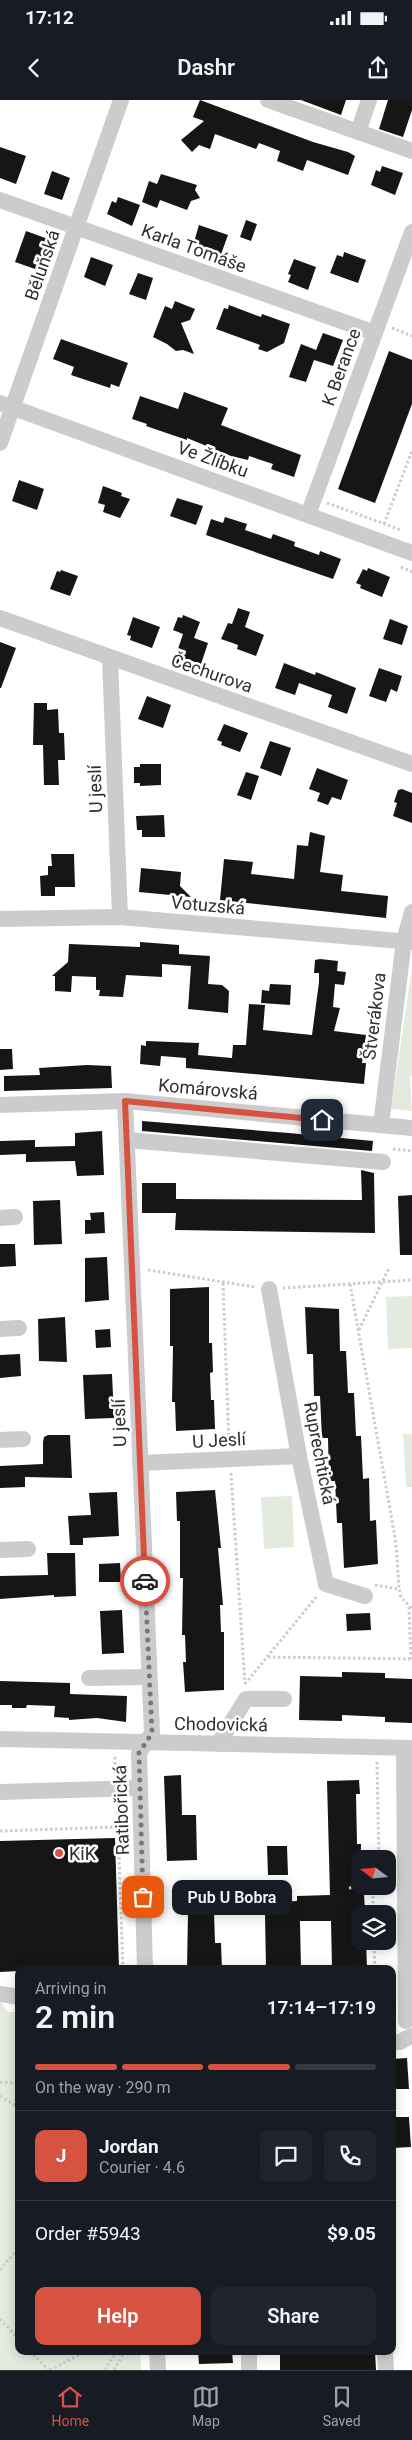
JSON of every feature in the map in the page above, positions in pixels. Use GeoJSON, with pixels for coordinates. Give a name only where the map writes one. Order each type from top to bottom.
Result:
{"type":"FeatureCollection","features":[{"type":"Feature","properties":{"kind":"street","name":"Běluňská"},"geometry":{"type":"LineString","coordinates":[[0,442],[7,405],[76,227],[121,100]]}},
{"type":"Feature","properties":{"kind":"street"},"geometry":{"type":"LineString","coordinates":[[268,100],[412,151]]}},
{"type":"Feature","properties":{"kind":"street"},"geometry":{"type":"LineString","coordinates":[[358,132],[369,100]]}},
{"type":"Feature","properties":{"kind":"street","name":"Karla Tomáše"},"geometry":{"type":"LineString","coordinates":[[0,200],[376,328]]}},
{"type":"Feature","properties":{"kind":"street","name":"K Berance"},"geometry":{"type":"LineString","coordinates":[[308,515],[412,232]]}},
{"type":"Feature","properties":{"kind":"street","name":"Ve Žlíbku"},"geometry":{"type":"LineString","coordinates":[[7,405],[412,553]]}},
{"type":"Feature","properties":{"kind":"street","name":"Čechurova"},"geometry":{"type":"LineString","coordinates":[[0,618],[110,659],[412,764]]}},
{"type":"Feature","properties":{"kind":"street","name":"U jeslí"},"geometry":{"type":"LineString","coordinates":[[110,659],[120,917]]}},
{"type":"Feature","properties":{"kind":"street","name":"Štverákova"},"geometry":{"type":"LineString","coordinates":[[381,1125],[412,912]]}},
{"type":"Feature","properties":{"kind":"street","name":"Votuzská"},"geometry":{"type":"LineString","coordinates":[[0,919],[120,917],[408,942]]}},
{"type":"Feature","properties":{"kind":"street","name":"U jeslí"},"geometry":{"type":"LineString","coordinates":[[125,1101],[152,1733],[146,1742]]}},
{"type":"Feature","properties":{"kind":"street","name":"Komárovská"},"geometry":{"type":"LineString","coordinates":[[0,1105],[125,1101],[412,1128]]}},
{"type":"Feature","properties":{"kind":"street"},"geometry":{"type":"LineString","coordinates":[[127,1140],[388,1155]]}},
{"type":"Feature","properties":{"kind":"street","name":"Ruprechtická"},"geometry":{"type":"LineString","coordinates":[[269,1290],[299,1456],[326,1584]]}},
{"type":"Feature","properties":{"kind":"street"},"geometry":{"type":"LineString","coordinates":[[0,1329],[19,1328]]}},
{"type":"Feature","properties":{"kind":"street"},"geometry":{"type":"LineString","coordinates":[[0,1440],[24,1439]]}},
{"type":"Feature","properties":{"kind":"street","name":"U Jeslí"},"geometry":{"type":"LineString","coordinates":[[140,1463],[299,1456]]}},
{"type":"Feature","properties":{"kind":"street"},"geometry":{"type":"LineString","coordinates":[[0,1550],[28,1549]]}},
{"type":"Feature","properties":{"kind":"street"},"geometry":{"type":"LineString","coordinates":[[326,1584],[368,1590]]}},
{"type":"Feature","properties":{"kind":"street"},"geometry":{"type":"LineString","coordinates":[[89,1678],[149,1677]]}},
{"type":"Feature","properties":{"kind":"street"},"geometry":{"type":"LineString","coordinates":[[218,1744],[245,1692],[284,1699]]}},
{"type":"Feature","properties":{"kind":"street","name":"Chodovická"},"geometry":{"type":"LineString","coordinates":[[0,1739],[408,1748]]}},
{"type":"Feature","properties":{"kind":"street","name":"Ratibořická"},"geometry":{"type":"LineString","coordinates":[[145,1965],[139,1753],[146,1742]]}},
{"type":"Feature","properties":{"kind":"street"},"geometry":{"type":"LineString","coordinates":[[396,2042],[400,2042],[408,2028],[408,1748]]}},
{"type":"Feature","properties":{"kind":"street"},"geometry":{"type":"LineString","coordinates":[[0,1792],[140,1788]]}},
{"type":"Feature","properties":{"kind":"street"},"geometry":{"type":"LineString","coordinates":[[0,1994],[15,1996]]}},
{"type":"Feature","properties":{"kind":"street"},"geometry":{"type":"LineString","coordinates":[[157,2355],[158,2370]]}},
{"type":"Feature","properties":{"kind":"street"},"geometry":{"type":"LineString","coordinates":[[249,2355],[249,2370]]}},
{"type":"Feature","properties":{"kind":"street"},"geometry":{"type":"LineString","coordinates":[[385,2355],[386,2370]]}},
{"type":"Feature","properties":{"kind":"path"},"geometry":{"type":"LineString","coordinates":[[376,328],[412,336]]}},
{"type":"Feature","properties":{"kind":"path"},"geometry":{"type":"LineString","coordinates":[[384,524],[412,451]]}},
{"type":"Feature","properties":{"kind":"path"},"geometry":{"type":"LineString","coordinates":[[321,501],[403,531]]}},
{"type":"Feature","properties":{"kind":"path"},"geometry":{"type":"LineString","coordinates":[[388,1155],[412,1151]]}},
{"type":"Feature","properties":{"kind":"path"},"geometry":{"type":"LineString","coordinates":[[358,1330],[389,1268]]}},
{"type":"Feature","properties":{"kind":"path"},"geometry":{"type":"LineString","coordinates":[[223,1283],[230,1459],[245,1692]]}},
{"type":"Feature","properties":{"kind":"path"},"geometry":{"type":"LineString","coordinates":[[267,1657],[412,1659],[410,1608],[398,1590],[396,1543],[350,1284]]}},
{"type":"Feature","properties":{"kind":"path"},"geometry":{"type":"LineString","coordinates":[[245,1692],[267,1657],[326,1584]]}},
{"type":"Feature","properties":{"kind":"path"},"geometry":{"type":"LineString","coordinates":[[368,1590],[398,1590]]}},
{"type":"Feature","properties":{"kind":"path"},"geometry":{"type":"LineString","coordinates":[[376,1747],[379,1850]]}},
{"type":"Feature","properties":{"kind":"path"},"geometry":{"type":"LineString","coordinates":[[114,1755],[123,1965]]}},
{"type":"Feature","properties":{"kind":"path"},"geometry":{"type":"LineString","coordinates":[[0,1831],[118,1827]]}},
{"type":"Feature","properties":{"kind":"path"},"geometry":{"type":"LineString","coordinates":[[374,1950],[375,1965]]}},
{"type":"Feature","properties":{"kind":"path"},"geometry":{"type":"LineString","coordinates":[[0,2082],[15,2083]]}},
{"type":"Feature","properties":{"kind":"path"},"geometry":{"type":"LineString","coordinates":[[0,2096],[15,2105]]}},
{"type":"Feature","properties":{"kind":"path"},"geometry":{"type":"LineString","coordinates":[[0,2270],[15,2252]]}},
{"type":"Feature","properties":{"kind":"path"},"geometry":{"type":"LineString","coordinates":[[0,2320],[15,2335]]}},
{"type":"Feature","properties":{"kind":"path"},"geometry":{"type":"LineString","coordinates":[[34,2355],[49,2370],[79,2355]]}},
{"type":"Feature","properties":{"kind":"path"},"geometry":{"type":"LineString","coordinates":[[105,2370],[114,2355]]}},
{"type":"Feature","properties":{"kind":"path"},"geometry":{"type":"LineString","coordinates":[[114,2370],[123,2355]]}},
{"type":"Feature","properties":{"kind":"shaded area"},"geometry":{"type":"Polygon","coordinates":[[[412,968],[412,1076],[410,1077],[412,1111],[391,1109],[412,968]]]}},
{"type":"Feature","properties":{"kind":"shaded area"},"geometry":{"type":"Polygon","coordinates":[[[412,1296],[412,1348],[388,1349],[386,1297],[412,1296]]]}},
{"type":"Feature","properties":{"kind":"shaded area"},"geometry":{"type":"Polygon","coordinates":[[[403,1434],[412,1434],[412,1487],[406,1487],[403,1434]]]}},
{"type":"Feature","properties":{"kind":"shaded area"},"geometry":{"type":"Polygon","coordinates":[[[292,1496],[294,1547],[264,1549],[261,1497],[292,1496]]]}},
{"type":"Feature","properties":{"kind":"shaded area"},"geometry":{"type":"Polygon","coordinates":[[[0,2001],[8,2012],[15,2012],[15,2355],[140,2355],[141,2370],[0,2370],[0,2001]]]}},
{"type":"Feature","properties":{"kind":"building"},"geometry":{"type":"Polygon","coordinates":[[[200,100],[313,142],[348,152],[355,156],[348,175],[307,160],[303,171],[277,161],[280,151],[259,143],[256,149],[215,134],[210,149],[199,145],[192,152],[181,140],[204,121],[193,117],[200,100]]]}},
{"type":"Feature","properties":{"kind":"building"},"geometry":{"type":"Polygon","coordinates":[[[301,100],[346,100],[341,115],[301,100]]]}},
{"type":"Feature","properties":{"kind":"building"},"geometry":{"type":"Polygon","coordinates":[[[388,100],[412,100],[412,110],[403,137],[379,129],[388,100]]]}},
{"type":"Feature","properties":{"kind":"building"},"geometry":{"type":"Polygon","coordinates":[[[0,147],[26,156],[16,184],[0,178],[0,147]]]}},
{"type":"Feature","properties":{"kind":"building"},"geometry":{"type":"Polygon","coordinates":[[[382,166],[403,173],[395,195],[371,185],[376,170],[380,172],[382,166]]]}},
{"type":"Feature","properties":{"kind":"building"},"geometry":{"type":"Polygon","coordinates":[[[52,171],[70,178],[62,200],[44,194],[52,171]]]}},
{"type":"Feature","properties":{"kind":"building"},"geometry":{"type":"Polygon","coordinates":[[[161,174],[197,185],[195,190],[200,198],[191,201],[187,210],[160,200],[157,208],[142,202],[149,181],[157,184],[161,174]]]}},
{"type":"Feature","properties":{"kind":"building"},"geometry":{"type":"Polygon","coordinates":[[[118,197],[140,205],[132,226],[107,214],[112,201],[116,203],[118,197]]]}},
{"type":"Feature","properties":{"kind":"building"},"geometry":{"type":"Polygon","coordinates":[[[246,220],[257,224],[251,241],[240,237],[246,220]]]}},
{"type":"Feature","properties":{"kind":"building"},"geometry":{"type":"Polygon","coordinates":[[[199,225],[228,235],[220,257],[198,249],[199,244],[194,242],[199,225]]]}},
{"type":"Feature","properties":{"kind":"building"},"geometry":{"type":"Polygon","coordinates":[[[26,231],[48,239],[38,270],[15,262],[26,231]]]}},
{"type":"Feature","properties":{"kind":"building"},"geometry":{"type":"Polygon","coordinates":[[[344,252],[366,260],[358,283],[330,273],[337,255],[343,257],[344,252]]]}},
{"type":"Feature","properties":{"kind":"building"},"geometry":{"type":"Polygon","coordinates":[[[91,257],[113,265],[105,286],[84,277],[91,257]]]}},
{"type":"Feature","properties":{"kind":"building"},"geometry":{"type":"Polygon","coordinates":[[[294,259],[316,267],[308,290],[288,282],[291,275],[288,274],[294,259]]]}},
{"type":"Feature","properties":{"kind":"building"},"geometry":{"type":"Polygon","coordinates":[[[138,273],[153,278],[146,300],[129,294],[138,273]]]}},
{"type":"Feature","properties":{"kind":"building"},"geometry":{"type":"Polygon","coordinates":[[[175,301],[195,309],[190,320],[181,323],[194,354],[183,350],[176,351],[153,337],[165,306],[172,309],[175,301]]]}},
{"type":"Feature","properties":{"kind":"building"},"geometry":{"type":"Polygon","coordinates":[[[229,305],[261,317],[262,314],[290,324],[284,343],[267,352],[258,349],[260,345],[216,329],[224,308],[228,309],[229,305]]]}},
{"type":"Feature","properties":{"kind":"building"},"geometry":{"type":"Polygon","coordinates":[[[323,333],[343,340],[333,366],[314,360],[306,382],[289,377],[301,344],[316,350],[323,333]]]}},
{"type":"Feature","properties":{"kind":"building"},"geometry":{"type":"Polygon","coordinates":[[[61,339],[128,363],[119,387],[111,384],[110,388],[71,375],[74,367],[53,359],[61,339]]]}},
{"type":"Feature","properties":{"kind":"building"},"geometry":{"type":"Polygon","coordinates":[[[389,351],[412,360],[412,404],[375,503],[338,489],[389,351]]]}},
{"type":"Feature","properties":{"kind":"building"},"geometry":{"type":"Polygon","coordinates":[[[184,392],[228,408],[221,425],[301,455],[294,477],[271,469],[273,464],[249,456],[248,460],[231,456],[187,438],[187,440],[146,426],[147,424],[132,419],[140,396],[178,409],[184,392]]]}},
{"type":"Feature","properties":{"kind":"building"},"geometry":{"type":"Polygon","coordinates":[[[19,480],[44,489],[37,510],[12,501],[19,480]]]}},
{"type":"Feature","properties":{"kind":"building"},"geometry":{"type":"Polygon","coordinates":[[[103,486],[122,493],[121,496],[130,499],[120,518],[103,512],[105,505],[98,503],[103,486]]]}},
{"type":"Feature","properties":{"kind":"building"},"geometry":{"type":"Polygon","coordinates":[[[177,498],[203,506],[196,525],[170,516],[177,498]]]}},
{"type":"Feature","properties":{"kind":"building"},"geometry":{"type":"Polygon","coordinates":[[[225,517],[247,524],[245,530],[271,539],[273,534],[295,542],[294,546],[319,555],[320,551],[341,559],[333,579],[206,535],[211,519],[223,523],[225,517]]]}},
{"type":"Feature","properties":{"kind":"building"},"geometry":{"type":"Polygon","coordinates":[[[368,568],[390,577],[382,597],[360,588],[361,585],[356,583],[363,569],[367,571],[368,568]]]}},
{"type":"Feature","properties":{"kind":"building"},"geometry":{"type":"Polygon","coordinates":[[[61,570],[78,576],[70,596],[50,589],[57,571],[60,572],[61,570]]]}},
{"type":"Feature","properties":{"kind":"building"},"geometry":{"type":"Polygon","coordinates":[[[238,608],[250,612],[245,627],[264,635],[256,656],[237,649],[238,645],[221,639],[228,623],[232,624],[238,608]]]}},
{"type":"Feature","properties":{"kind":"building"},"geometry":{"type":"Polygon","coordinates":[[[183,615],[200,622],[194,638],[208,643],[201,664],[186,659],[183,667],[173,664],[183,634],[173,630],[178,617],[182,618],[183,615]]]}},
{"type":"Feature","properties":{"kind":"building"},"geometry":{"type":"Polygon","coordinates":[[[133,617],[160,627],[152,648],[130,640],[131,636],[127,635],[133,617]]]}},
{"type":"Feature","properties":{"kind":"building"},"geometry":{"type":"Polygon","coordinates":[[[390,619],[408,626],[402,645],[383,639],[390,619]]]}},
{"type":"Feature","properties":{"kind":"building"},"geometry":{"type":"Polygon","coordinates":[[[0,642],[16,648],[1,688],[0,688],[0,642]]]}},
{"type":"Feature","properties":{"kind":"building"},"geometry":{"type":"Polygon","coordinates":[[[284,663],[315,675],[316,672],[356,688],[347,714],[328,707],[332,695],[299,683],[295,695],[275,688],[284,663]]]}},
{"type":"Feature","properties":{"kind":"building"},"geometry":{"type":"Polygon","coordinates":[[[379,668],[402,676],[397,692],[391,689],[386,702],[369,696],[379,668]]]}},
{"type":"Feature","properties":{"kind":"building"},"geometry":{"type":"Polygon","coordinates":[[[147,696],[171,705],[163,728],[138,719],[147,696]]]}},
{"type":"Feature","properties":{"kind":"building"},"geometry":{"type":"Polygon","coordinates":[[[34,703],[47,703],[47,710],[58,709],[59,733],[64,733],[65,760],[58,760],[59,785],[44,785],[43,745],[33,745],[34,703]]]}},
{"type":"Feature","properties":{"kind":"building"},"geometry":{"type":"Polygon","coordinates":[[[224,724],[248,733],[240,752],[221,745],[222,742],[217,740],[224,724]]]}},
{"type":"Feature","properties":{"kind":"building"},"geometry":{"type":"Polygon","coordinates":[[[270,741],[291,748],[281,776],[260,768],[270,741]]]}},
{"type":"Feature","properties":{"kind":"building"},"geometry":{"type":"Polygon","coordinates":[[[140,764],[161,764],[161,785],[140,786],[140,783],[134,783],[134,767],[140,767],[140,764]]]}},
{"type":"Feature","properties":{"kind":"building"},"geometry":{"type":"Polygon","coordinates":[[[317,768],[348,780],[341,800],[332,797],[328,805],[317,801],[320,793],[309,789],[317,768]]]}},
{"type":"Feature","properties":{"kind":"building"},"geometry":{"type":"Polygon","coordinates":[[[246,772],[259,776],[251,800],[237,795],[246,772]]]}},
{"type":"Feature","properties":{"kind":"building"},"geometry":{"type":"Polygon","coordinates":[[[402,789],[412,793],[412,823],[393,816],[397,803],[394,802],[398,790],[402,789]]]}},
{"type":"Feature","properties":{"kind":"building"},"geometry":{"type":"Polygon","coordinates":[[[164,815],[165,837],[142,837],[142,830],[137,830],[136,816],[164,815]]]}},
{"type":"Feature","properties":{"kind":"building"},"geometry":{"type":"Polygon","coordinates":[[[310,832],[325,836],[320,872],[343,875],[341,891],[388,896],[386,918],[220,900],[224,859],[253,862],[251,874],[294,879],[297,845],[308,846],[310,832]]]}},
{"type":"Feature","properties":{"kind":"building"},"geometry":{"type":"Polygon","coordinates":[[[51,854],[74,854],[75,887],[55,887],[55,896],[41,896],[40,876],[48,875],[48,866],[52,866],[51,854]]]}},
{"type":"Feature","properties":{"kind":"building"},"geometry":{"type":"Polygon","coordinates":[[[141,868],[181,872],[180,886],[191,897],[139,892],[141,868]]]}},
{"type":"Feature","properties":{"kind":"building"},"geometry":{"type":"Polygon","coordinates":[[[140,942],[179,945],[179,954],[210,956],[208,984],[222,985],[229,991],[228,1013],[188,1009],[191,966],[162,964],[162,977],[126,975],[123,997],[99,996],[100,990],[96,990],[96,977],[72,976],[71,992],[55,991],[55,976],[52,976],[68,962],[69,944],[140,947],[140,942]]]}},
{"type":"Feature","properties":{"kind":"building"},"geometry":{"type":"Polygon","coordinates":[[[315,960],[338,961],[337,971],[346,972],[344,985],[335,984],[333,1007],[340,1008],[334,1031],[366,1035],[362,1063],[366,1063],[364,1084],[186,1068],[186,1058],[161,1056],[160,1066],[140,1064],[141,1045],[146,1046],[146,1041],[199,1043],[198,1055],[232,1058],[233,1045],[246,1045],[249,1004],[265,1005],[263,1030],[312,1035],[319,982],[319,973],[314,973],[315,960]]]}},
{"type":"Feature","properties":{"kind":"building"},"geometry":{"type":"Polygon","coordinates":[[[270,984],[291,985],[290,1005],[261,1003],[262,990],[269,991],[270,984]]]}},
{"type":"Feature","properties":{"kind":"building"},"geometry":{"type":"Polygon","coordinates":[[[0,1049],[12,1049],[13,1069],[0,1070],[0,1049]]]}},
{"type":"Feature","properties":{"kind":"building"},"geometry":{"type":"Polygon","coordinates":[[[87,1065],[111,1066],[112,1088],[4,1091],[4,1076],[40,1075],[39,1068],[87,1065]]]}},
{"type":"Feature","properties":{"kind":"building"},"geometry":{"type":"Polygon","coordinates":[[[142,1121],[373,1141],[372,1151],[142,1131],[142,1121]]]}},
{"type":"Feature","properties":{"kind":"building"},"geometry":{"type":"Polygon","coordinates":[[[102,1131],[104,1175],[77,1176],[75,1161],[26,1162],[26,1154],[0,1155],[0,1141],[35,1140],[35,1147],[75,1146],[75,1133],[102,1131]]]}},
{"type":"Feature","properties":{"kind":"building"},"geometry":{"type":"Polygon","coordinates":[[[361,1170],[374,1173],[375,1233],[175,1230],[176,1213],[142,1213],[142,1183],[176,1183],[176,1199],[362,1200],[361,1170]]]}},
{"type":"Feature","properties":{"kind":"building"},"geometry":{"type":"Polygon","coordinates":[[[412,1195],[412,1255],[400,1255],[398,1196],[412,1195]]]}},
{"type":"Feature","properties":{"kind":"building"},"geometry":{"type":"Polygon","coordinates":[[[60,1200],[62,1244],[34,1245],[33,1201],[60,1200]]]}},
{"type":"Feature","properties":{"kind":"building"},"geometry":{"type":"Polygon","coordinates":[[[104,1212],[105,1233],[85,1234],[85,1220],[91,1220],[90,1213],[104,1212]]]}},
{"type":"Feature","properties":{"kind":"building"},"geometry":{"type":"Polygon","coordinates":[[[0,1244],[15,1244],[16,1266],[0,1267],[0,1244]]]}},
{"type":"Feature","properties":{"kind":"building"},"geometry":{"type":"Polygon","coordinates":[[[107,1257],[109,1300],[85,1302],[85,1258],[107,1257]]]}},
{"type":"Feature","properties":{"kind":"building"},"geometry":{"type":"Polygon","coordinates":[[[209,1287],[209,1343],[212,1343],[213,1372],[210,1373],[211,1400],[214,1400],[215,1429],[176,1431],[175,1402],[172,1402],[173,1346],[170,1346],[170,1289],[209,1287]]]}},
{"type":"Feature","properties":{"kind":"building"},"geometry":{"type":"Polygon","coordinates":[[[305,1307],[339,1309],[340,1351],[346,1351],[348,1393],[354,1393],[356,1436],[361,1436],[363,1479],[369,1478],[370,1521],[376,1520],[378,1564],[344,1568],[342,1523],[337,1523],[335,1481],[329,1481],[328,1438],[322,1438],[320,1396],[314,1396],[313,1354],[307,1354],[305,1307]]]}},
{"type":"Feature","properties":{"kind":"building"},"geometry":{"type":"Polygon","coordinates":[[[65,1317],[67,1362],[39,1361],[38,1319],[65,1317]]]}},
{"type":"Feature","properties":{"kind":"building"},"geometry":{"type":"Polygon","coordinates":[[[110,1329],[111,1347],[96,1348],[95,1330],[110,1329]]]}},
{"type":"Feature","properties":{"kind":"building"},"geometry":{"type":"Polygon","coordinates":[[[20,1354],[21,1376],[0,1378],[0,1355],[20,1354]]]}},
{"type":"Feature","properties":{"kind":"building"},"geometry":{"type":"Polygon","coordinates":[[[112,1374],[114,1418],[85,1419],[83,1375],[112,1374]]]}},
{"type":"Feature","properties":{"kind":"building"},"geometry":{"type":"Polygon","coordinates":[[[48,1435],[70,1435],[72,1478],[25,1477],[25,1487],[0,1488],[0,1466],[43,1464],[43,1442],[44,1437],[48,1435]]]}},
{"type":"Feature","properties":{"kind":"building"},"geometry":{"type":"Polygon","coordinates":[[[215,1490],[221,1548],[218,1548],[223,1605],[220,1605],[221,1632],[224,1632],[224,1690],[185,1692],[183,1662],[186,1662],[185,1635],[182,1635],[183,1578],[180,1578],[180,1521],[177,1521],[176,1492],[215,1490]]]}},
{"type":"Feature","properties":{"kind":"building"},"geometry":{"type":"Polygon","coordinates":[[[117,1492],[119,1536],[83,1538],[83,1545],[70,1545],[68,1516],[91,1515],[89,1493],[117,1492]]]}},
{"type":"Feature","properties":{"kind":"building"},"geometry":{"type":"Polygon","coordinates":[[[47,1553],[75,1553],[76,1596],[54,1597],[54,1595],[0,1599],[0,1576],[48,1575],[47,1553]]]}},
{"type":"Feature","properties":{"kind":"building"},"geometry":{"type":"Polygon","coordinates":[[[120,1563],[121,1582],[99,1582],[99,1564],[120,1563]]]}},
{"type":"Feature","properties":{"kind":"building"},"geometry":{"type":"Polygon","coordinates":[[[122,1610],[124,1653],[102,1654],[100,1611],[122,1610]]]}},
{"type":"Feature","properties":{"kind":"building"},"geometry":{"type":"Polygon","coordinates":[[[370,1613],[371,1630],[347,1631],[346,1614],[370,1613]]]}},
{"type":"Feature","properties":{"kind":"building"},"geometry":{"type":"Polygon","coordinates":[[[342,1672],[385,1673],[385,1678],[412,1679],[412,1723],[385,1722],[385,1717],[342,1715],[342,1721],[299,1720],[300,1676],[342,1677],[342,1672]]]}},
{"type":"Feature","properties":{"kind":"building"},"geometry":{"type":"Polygon","coordinates":[[[0,1681],[70,1683],[70,1694],[127,1696],[126,1722],[97,1718],[69,1720],[69,1718],[54,1717],[55,1706],[27,1705],[26,1708],[12,1708],[12,1705],[0,1705],[0,1681]]]}},
{"type":"Feature","properties":{"kind":"building"},"geometry":{"type":"Polygon","coordinates":[[[181,1775],[182,1815],[196,1815],[197,1860],[167,1861],[164,1776],[181,1775]]]}},
{"type":"Feature","properties":{"kind":"building"},"geometry":{"type":"Polygon","coordinates":[[[359,1780],[360,1794],[356,1794],[357,1844],[361,1844],[361,1850],[351,1850],[351,1895],[364,1895],[365,1905],[351,1905],[351,1950],[366,1950],[367,1965],[332,1965],[331,1921],[300,1921],[301,1965],[266,1965],[265,1915],[258,1915],[258,1903],[297,1901],[297,1896],[330,1895],[327,1781],[359,1780]]]}},
{"type":"Feature","properties":{"kind":"building"},"geometry":{"type":"Polygon","coordinates":[[[115,1838],[119,1965],[15,1965],[15,1971],[0,1972],[0,1841],[115,1838]]]}},
{"type":"Feature","properties":{"kind":"building"},"geometry":{"type":"Polygon","coordinates":[[[267,1846],[287,1846],[288,1875],[268,1875],[267,1846]]]}},
{"type":"Feature","properties":{"kind":"building"},"geometry":{"type":"Polygon","coordinates":[[[214,1911],[215,1943],[221,1943],[222,1965],[187,1965],[188,1912],[214,1911]]]}},
{"type":"Feature","properties":{"kind":"building"},"geometry":{"type":"Polygon","coordinates":[[[407,2058],[409,2089],[396,2089],[396,2059],[407,2058]]]}},
{"type":"Feature","properties":{"kind":"building"},"geometry":{"type":"Polygon","coordinates":[[[396,2117],[409,2117],[411,2147],[396,2148],[396,2117]]]}},
{"type":"Feature","properties":{"kind":"building"},"geometry":{"type":"Polygon","coordinates":[[[198,2355],[232,2355],[233,2363],[199,2364],[198,2355]]]}},
{"type":"Feature","properties":{"kind":"building"},"geometry":{"type":"Polygon","coordinates":[[[280,2355],[375,2355],[376,2370],[280,2370],[280,2355]]]}},
{"type":"Feature","properties":{"kind":"way so far"},"geometry":{"type":"LineString","coordinates":[[143,1897],[139,1753],[152,1733],[145,1581]]}},
{"type":"Feature","properties":{"kind":"place","name":"KiK"},"geometry":{"type":"Point","coordinates":[59,1853]}},
{"type":"Feature","properties":{"kind":"place","name":"Pub U Bobra"},"geometry":{"type":"Point","coordinates":[143,1897]}},
{"type":"Feature","properties":{"kind":"route"},"geometry":{"type":"LineString","coordinates":[[145,1581],[125,1101],[322,1120]]}}]}
